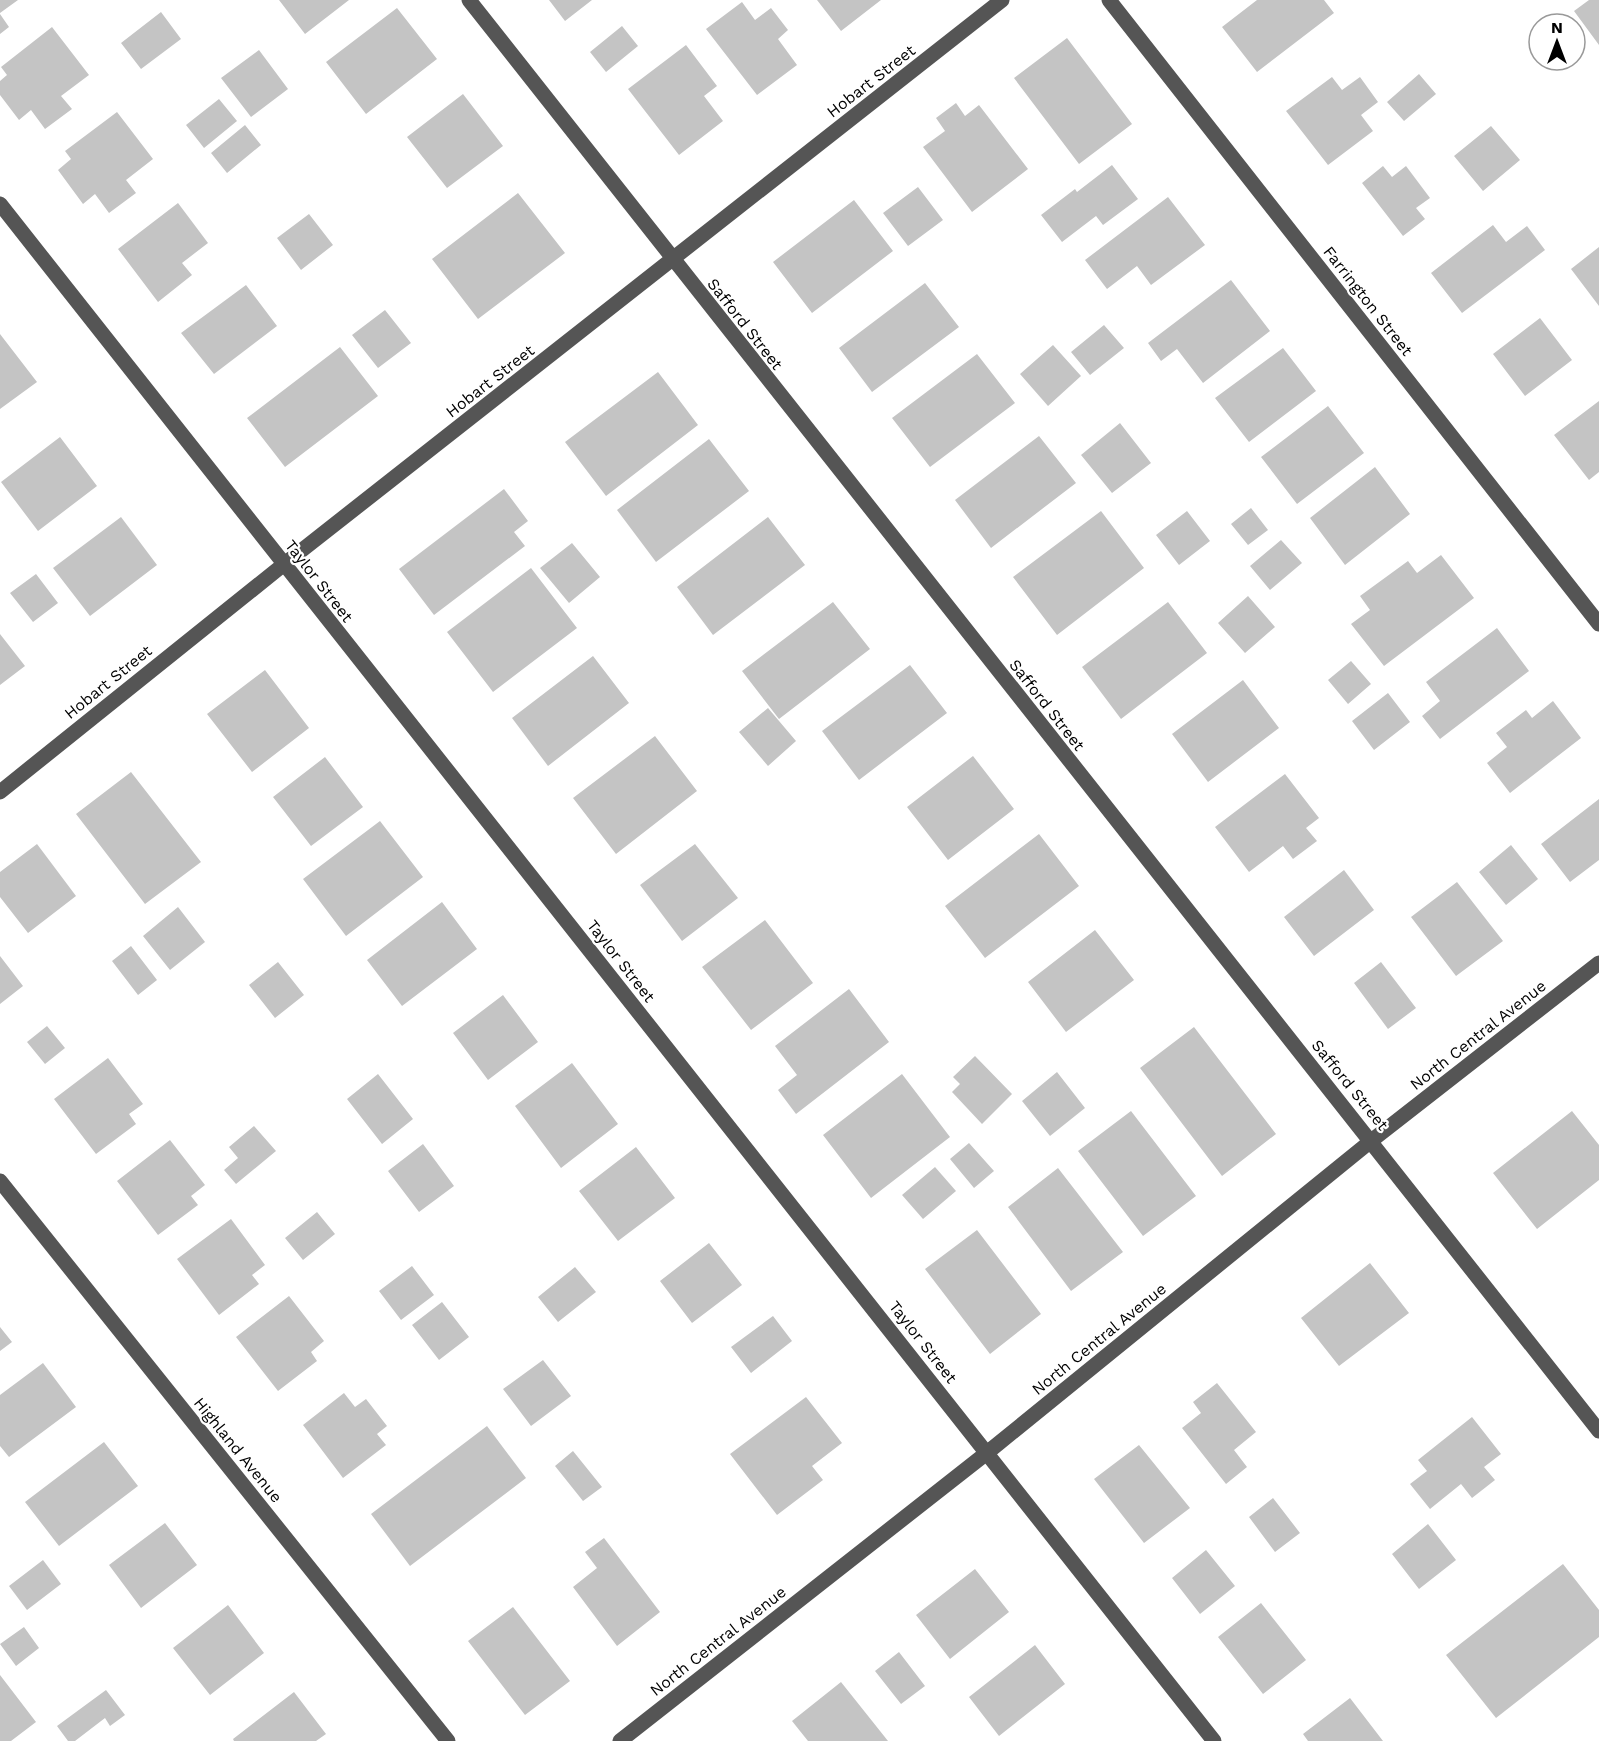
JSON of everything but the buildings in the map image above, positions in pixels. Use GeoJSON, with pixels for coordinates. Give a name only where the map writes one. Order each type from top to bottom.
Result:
{"type":"FeatureCollection","features":[{"type":"Feature","properties":{"kind":"street","name":"Safford Street"},"geometry":{"type":"LineString","coordinates":[[469,0],[672,261],[1599,1431]]}},
{"type":"Feature","properties":{"kind":"street","name":"Hobart Street"},"geometry":{"type":"LineString","coordinates":[[0,792],[284,565],[1002,0]]}},
{"type":"Feature","properties":{"kind":"street","name":"Farrington Street"},"geometry":{"type":"LineString","coordinates":[[1109,0],[1599,624]]}},
{"type":"Feature","properties":{"kind":"street","name":"Taylor Street"},"geometry":{"type":"LineString","coordinates":[[0,204],[1214,1741]]}},
{"type":"Feature","properties":{"kind":"street","name":"North Central Avenue"},"geometry":{"type":"LineString","coordinates":[[620,1741],[988,1452],[1371,1141],[1599,963]]}},
{"type":"Feature","properties":{"kind":"street","name":"Highland Avenue"},"geometry":{"type":"LineString","coordinates":[[0,1181],[448,1741]]}}]}
